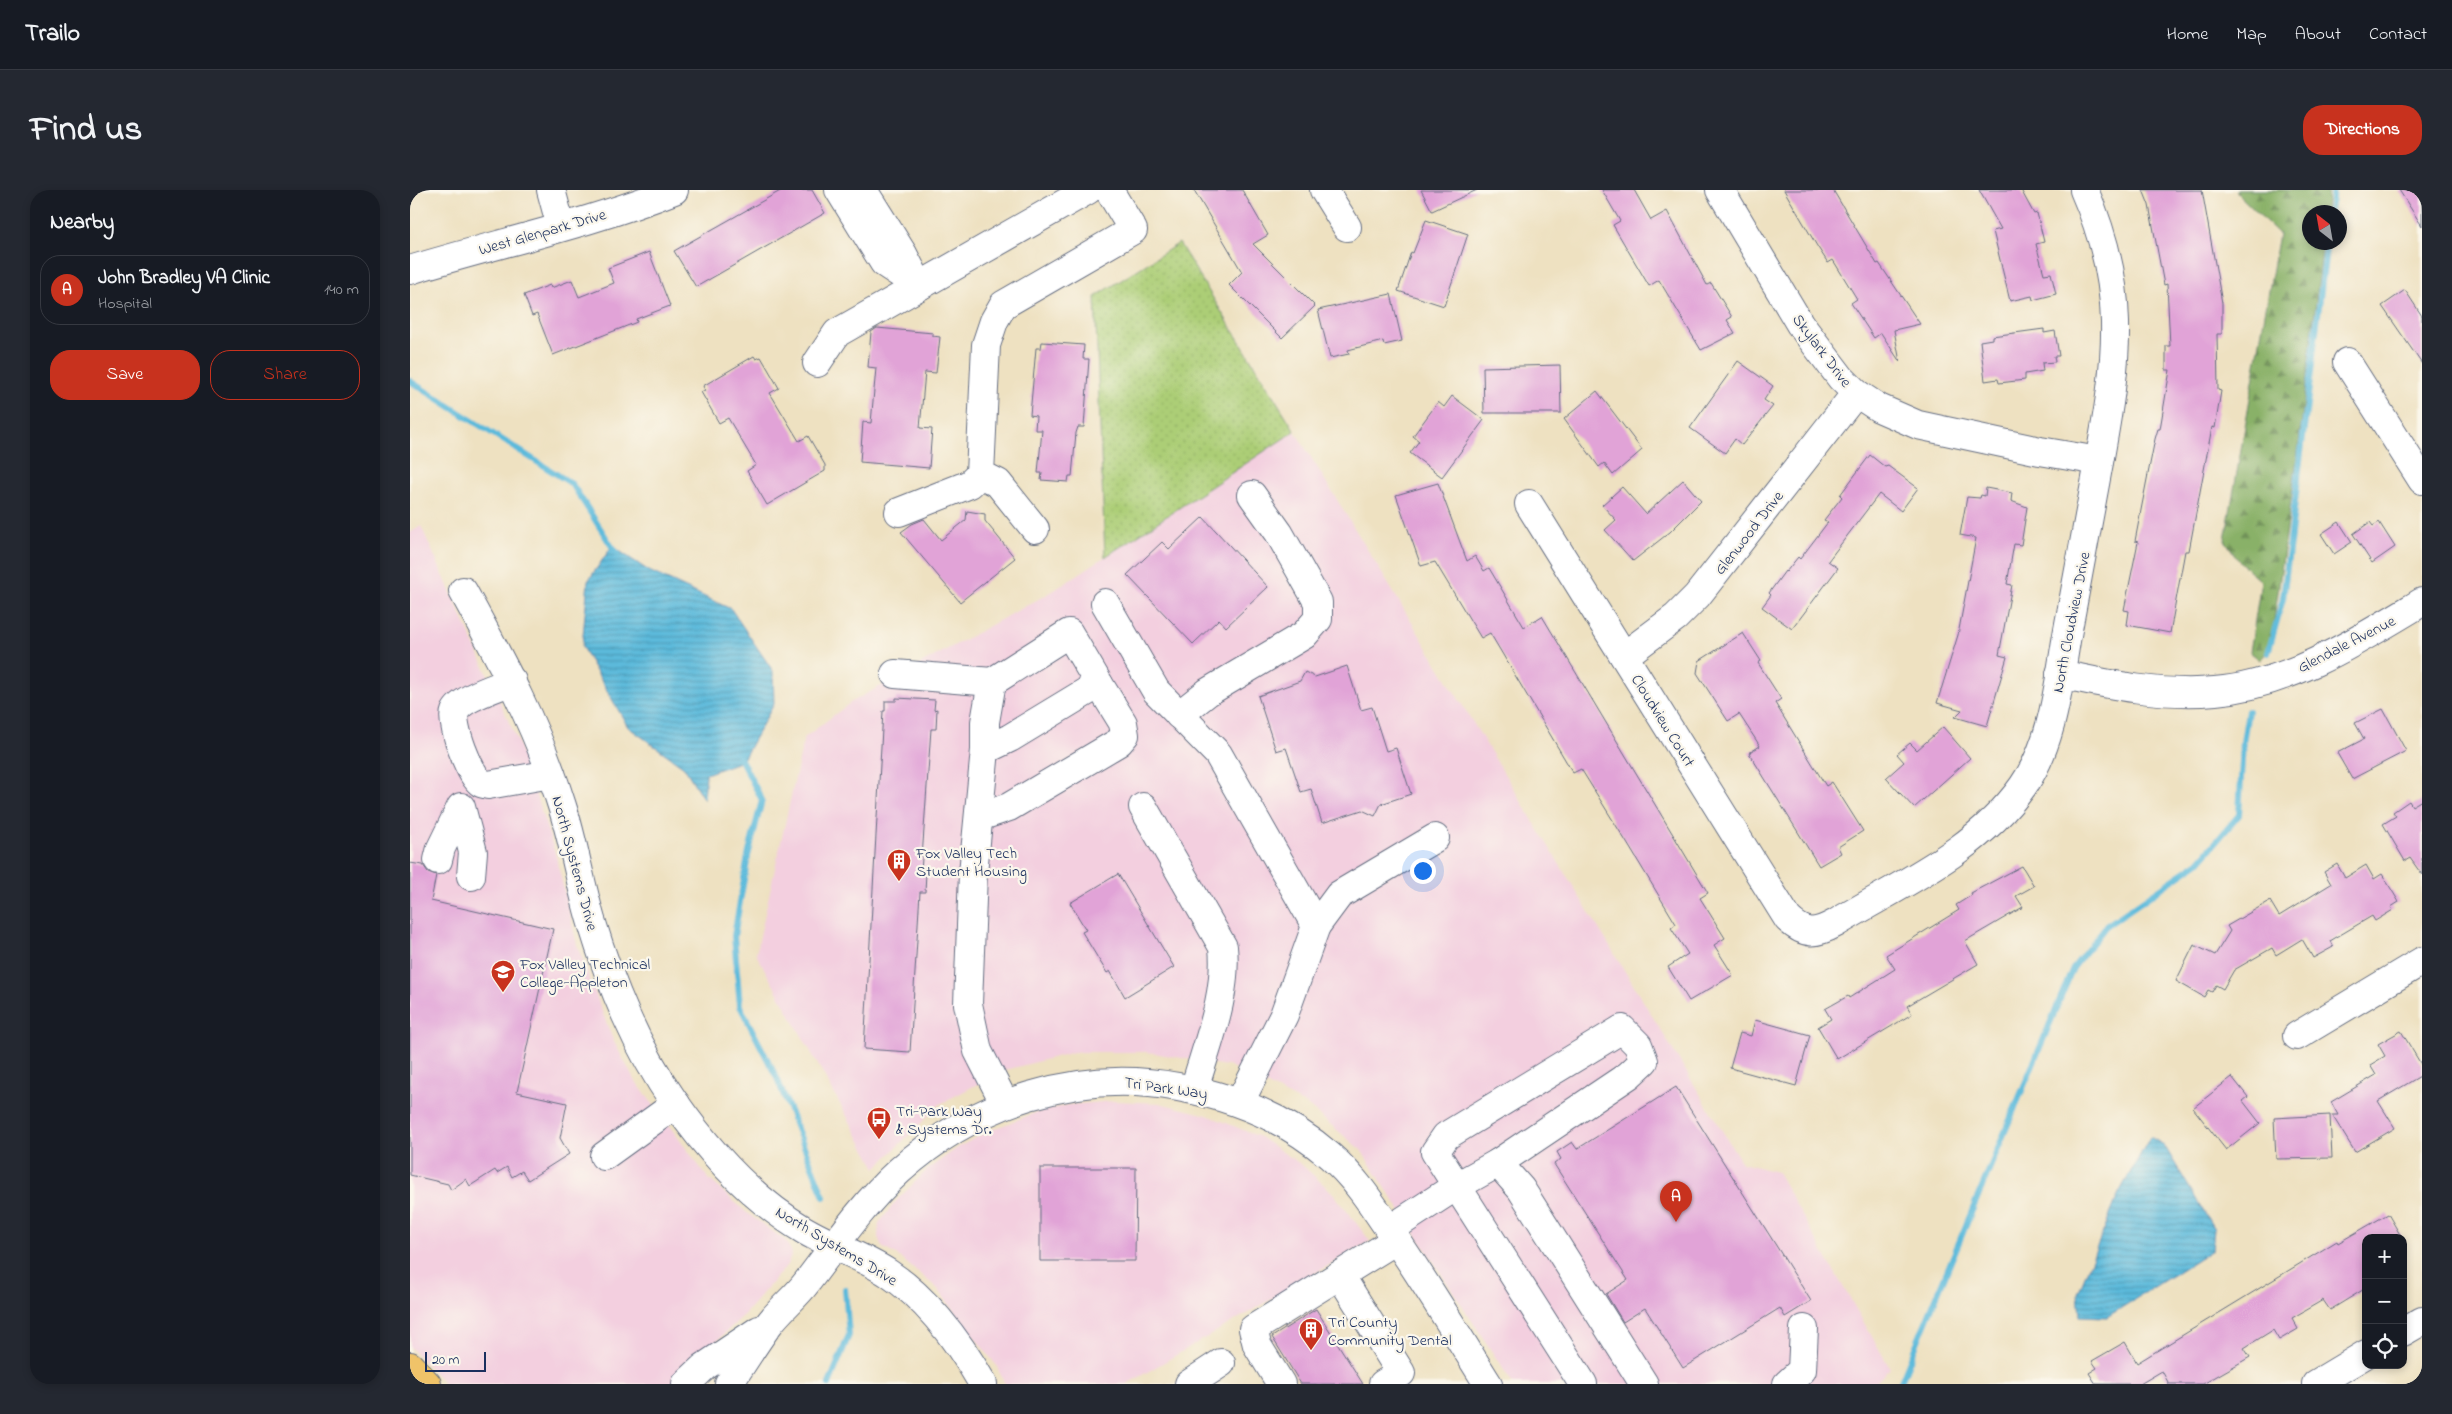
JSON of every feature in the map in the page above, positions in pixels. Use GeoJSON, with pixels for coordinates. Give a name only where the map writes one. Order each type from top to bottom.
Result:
{"type":"FeatureCollection","features":[{"type":"Feature","properties":{"kind":"main road"},"geometry":{"type":"LineString","coordinates":[[410,1366],[427,1384]]}},
{"type":"Feature","properties":{"kind":"street"},"geometry":{"type":"LineString","coordinates":[[552,190],[561,227]]}},
{"type":"Feature","properties":{"kind":"street","name":"West Glenpark Drive"},"geometry":{"type":"LineString","coordinates":[[410,270],[561,227],[649,200],[674,190]]}},
{"type":"Feature","properties":{"kind":"street"},"geometry":{"type":"LineString","coordinates":[[839,190],[884,263],[919,286]]}},
{"type":"Feature","properties":{"kind":"street"},"geometry":{"type":"LineString","coordinates":[[863,190],[903,254],[919,286]]}},
{"type":"Feature","properties":{"kind":"street"},"geometry":{"type":"LineString","coordinates":[[817,363],[837,333],[1088,190]]}},
{"type":"Feature","properties":{"kind":"street"},"geometry":{"type":"LineString","coordinates":[[899,512],[970,484],[980,474],[986,345],[994,321],[1004,304],[1133,230],[1109,190]]}},
{"type":"Feature","properties":{"kind":"street"},"geometry":{"type":"LineString","coordinates":[[1324,190],[1346,226]]}},
{"type":"Feature","properties":{"kind":"street","name":"Skylark Drive"},"geometry":{"type":"LineString","coordinates":[[1720,190],[1800,324],[1841,378],[1856,393],[1878,408],[1918,425],[2040,451],[2099,461]]}},
{"type":"Feature","properties":{"kind":"street","name":"North Cloudview Drive"},"geometry":{"type":"LineString","coordinates":[[1804,930],[1809,932],[1822,930],[1836,923],[1953,854],[1992,824],[2024,784],[2039,759],[2060,674],[2111,391],[2114,320],[2111,284],[2102,241],[2084,190]]}},
{"type":"Feature","properties":{"kind":"street"},"geometry":{"type":"LineString","coordinates":[[2347,362],[2422,480]]}},
{"type":"Feature","properties":{"kind":"street","name":"Glenwood Drive"},"geometry":{"type":"LineString","coordinates":[[1624,656],[1676,617],[1697,596],[1856,393]]}},
{"type":"Feature","properties":{"kind":"street"},"geometry":{"type":"LineString","coordinates":[[980,474],[998,482],[1035,528]]}},
{"type":"Feature","properties":{"kind":"street"},"geometry":{"type":"LineString","coordinates":[[1179,715],[1208,692],[1304,635],[1318,619],[1318,602],[1279,533],[1252,495]]}},
{"type":"Feature","properties":{"kind":"street","name":"Cloudview Court"},"geometry":{"type":"LineString","coordinates":[[1530,504],[1788,919],[1804,930]]}},
{"type":"Feature","properties":{"kind":"street","name":"North Systems Drive"},"geometry":{"type":"LineString","coordinates":[[464,591],[512,682],[538,737],[562,807],[591,919],[611,984],[623,1013],[655,1073],[716,1156],[739,1179],[767,1204],[805,1230],[886,1272],[907,1287],[954,1338],[983,1384]]}},
{"type":"Feature","properties":{"kind":"street","name":"Glendale Avenue"},"geometry":{"type":"LineString","coordinates":[[2060,674],[2161,690],[2214,691],[2246,685],[2317,662],[2357,641],[2422,602]]}},
{"type":"Feature","properties":{"kind":"street"},"geometry":{"type":"LineString","coordinates":[[1105,603],[1156,691],[1218,754],[1316,926]]}},
{"type":"Feature","properties":{"kind":"street"},"geometry":{"type":"LineString","coordinates":[[895,674],[992,682],[1069,633],[1123,723],[1125,735],[1119,742],[1009,808],[979,817]]}},
{"type":"Feature","properties":{"kind":"street"},"geometry":{"type":"LineString","coordinates":[[512,682],[472,698],[455,711],[453,723],[474,775],[480,783],[488,785],[551,774]]}},
{"type":"Feature","properties":{"kind":"street"},"geometry":{"type":"LineString","coordinates":[[992,682],[985,722],[986,750],[973,873],[968,1004],[978,1051],[1005,1104]]}},
{"type":"Feature","properties":{"kind":"street"},"geometry":{"type":"LineString","coordinates":[[986,750],[1010,738],[1099,684]]}},
{"type":"Feature","properties":{"kind":"street"},"geometry":{"type":"LineString","coordinates":[[438,860],[441,848],[461,807],[480,783]]}},
{"type":"Feature","properties":{"kind":"street"},"geometry":{"type":"LineString","coordinates":[[461,807],[473,852],[471,876]]}},
{"type":"Feature","properties":{"kind":"street"},"geometry":{"type":"LineString","coordinates":[[1143,807],[1223,947],[1226,969],[1194,1090]]}},
{"type":"Feature","properties":{"kind":"street"},"geometry":{"type":"LineString","coordinates":[[1240,1102],[1284,1015],[1316,926],[1339,895],[1435,838]]}},
{"type":"Feature","properties":{"kind":"street"},"geometry":{"type":"LineString","coordinates":[[2296,1036],[2422,961]]}},
{"type":"Feature","properties":{"kind":"street"},"geometry":{"type":"LineString","coordinates":[[1281,1384],[1257,1345],[1253,1329],[1340,1275],[1455,1187],[1498,1163],[1629,1075],[1644,1061],[1638,1045],[1622,1029],[1446,1136],[1435,1152],[1455,1187],[1583,1384]]}},
{"type":"Feature","properties":{"kind":"street","name":"Tri Park Way"},"geometry":{"type":"LineString","coordinates":[[729,1384],[770,1323],[805,1286],[834,1245],[872,1198],[899,1171],[940,1139],[984,1113],[1047,1090],[1105,1081],[1158,1083],[1240,1102],[1291,1128],[1330,1156],[1365,1195],[1393,1235],[1488,1384]]}},
{"type":"Feature","properties":{"kind":"street"},"geometry":{"type":"LineString","coordinates":[[604,1156],[676,1104]]}},
{"type":"Feature","properties":{"kind":"street"},"geometry":{"type":"LineString","coordinates":[[1498,1163],[1521,1189],[1644,1384]]}},
{"type":"Feature","properties":{"kind":"street"},"geometry":{"type":"LineString","coordinates":[[1340,1275],[1401,1373],[1383,1384]]}},
{"type":"Feature","properties":{"kind":"street"},"geometry":{"type":"LineString","coordinates":[[2407,1329],[2422,1320]]}},
{"type":"Feature","properties":{"kind":"street","name":"Tri Park Way"},"geometry":{"type":"LineString","coordinates":[[686,1384],[704,1367],[770,1323]]}},
{"type":"Feature","properties":{"kind":"street"},"geometry":{"type":"LineString","coordinates":[[1788,1384],[1802,1370],[1804,1330]]}},
{"type":"Feature","properties":{"kind":"street"},"geometry":{"type":"LineString","coordinates":[[2316,1384],[2362,1356]]}},
{"type":"Feature","properties":{"kind":"street"},"geometry":{"type":"LineString","coordinates":[[1189,1384],[1221,1364]]}},
{"type":"Feature","properties":{"kind":"shaded area"},"geometry":{"type":"Polygon","coordinates":[[[1295,431],[1742,1163],[1777,1172],[1890,1368],[1874,1384],[1513,1384],[1361,1150],[1307,1105],[1232,1067],[1148,1052],[1074,1052],[1002,1071],[940,1104],[876,1168],[756,954],[804,738],[850,703],[1053,591],[1295,431]]]}},
{"type":"Feature","properties":{"kind":"shaded area","name":"Fox Valley Technical College-Appleton"},"geometry":{"type":"Polygon","coordinates":[[[421,526],[518,742],[556,856],[577,945],[613,1040],[634,1079],[709,1179],[747,1213],[786,1241],[792,1253],[787,1265],[742,1317],[671,1384],[445,1384],[410,1347],[410,533],[421,526]]]}},
{"type":"Feature","properties":{"kind":"shaded area"},"geometry":{"type":"Polygon","coordinates":[[[1114,1101],[1159,1103],[1207,1115],[1260,1137],[1302,1165],[1333,1193],[1370,1241],[1127,1384],[1005,1384],[996,1365],[937,1288],[898,1256],[882,1247],[878,1237],[879,1223],[897,1200],[928,1169],[959,1147],[986,1132],[1035,1113],[1068,1105],[1114,1101]]]}},
{"type":"Feature","properties":{"kind":"green space"},"geometry":{"type":"Polygon","coordinates":[[[2237,190],[2328,190],[2327,205],[2302,205],[2302,250],[2322,250],[2298,451],[2270,649],[2260,660],[2250,652],[2261,581],[2239,561],[2225,540],[2279,234],[2237,193],[2237,190]]]}},
{"type":"Feature","properties":{"kind":"green space"},"geometry":{"type":"Polygon","coordinates":[[[1179,243],[1295,431],[1105,557],[1095,297],[1179,243]]]}},
{"type":"Feature","properties":{"kind":"water"},"geometry":{"type":"Polygon","coordinates":[[[612,546],[649,571],[731,609],[773,671],[774,704],[742,761],[706,774],[704,800],[684,767],[628,727],[582,647],[588,581],[612,546]]]}},
{"type":"Feature","properties":{"kind":"water"},"geometry":{"type":"Polygon","coordinates":[[[2150,1137],[2164,1145],[2214,1229],[2212,1250],[2107,1317],[2080,1316],[2078,1293],[2119,1193],[2150,1137]]]}},
{"type":"Feature","properties":{"kind":"building"},"geometry":{"type":"Polygon","coordinates":[[[782,190],[812,190],[825,213],[696,287],[674,251],[782,190]]]}},
{"type":"Feature","properties":{"kind":"building"},"geometry":{"type":"Polygon","coordinates":[[[1194,190],[1242,190],[1268,235],[1253,244],[1315,306],[1282,338],[1229,285],[1242,272],[1194,190]]]}},
{"type":"Feature","properties":{"kind":"building"},"geometry":{"type":"Polygon","coordinates":[[[1421,190],[1477,190],[1432,211],[1421,190]]]}},
{"type":"Feature","properties":{"kind":"building"},"geometry":{"type":"Polygon","coordinates":[[[1602,190],[1634,190],[1651,220],[1667,211],[1707,285],[1711,283],[1732,317],[1727,320],[1735,333],[1701,350],[1659,280],[1649,286],[1613,225],[1620,221],[1602,190]]]}},
{"type":"Feature","properties":{"kind":"building"},"geometry":{"type":"Polygon","coordinates":[[[1784,190],[1833,190],[1877,264],[1879,263],[1920,324],[1894,330],[1900,362],[1881,333],[1874,338],[1851,303],[1857,299],[1833,260],[1828,263],[1784,190]]]}},
{"type":"Feature","properties":{"kind":"building"},"geometry":{"type":"Polygon","coordinates":[[[1979,190],[2021,190],[2034,214],[2037,213],[2044,242],[2036,244],[2044,274],[2051,273],[2056,294],[2033,300],[2032,296],[2010,301],[1993,231],[2001,229],[1979,190]]]}},
{"type":"Feature","properties":{"kind":"building"},"geometry":{"type":"Polygon","coordinates":[[[2143,190],[2202,190],[2222,303],[2222,334],[2217,334],[2218,390],[2221,391],[2215,428],[2212,427],[2189,551],[2185,551],[2170,633],[2127,625],[2129,611],[2124,610],[2138,542],[2135,541],[2155,439],[2158,429],[2160,429],[2170,370],[2166,370],[2166,346],[2170,346],[2167,284],[2164,285],[2149,205],[2143,190]]]}},
{"type":"Feature","properties":{"kind":"building"},"geometry":{"type":"Polygon","coordinates":[[[2399,190],[2422,190],[2422,226],[2399,190]]]}},
{"type":"Feature","properties":{"kind":"building"},"geometry":{"type":"Polygon","coordinates":[[[1426,220],[1468,234],[1444,306],[1398,291],[1411,252],[1413,253],[1426,220]]]}},
{"type":"Feature","properties":{"kind":"building"},"geometry":{"type":"Polygon","coordinates":[[[649,252],[670,306],[636,319],[637,322],[553,355],[537,314],[532,316],[524,295],[550,285],[551,288],[572,280],[579,297],[614,283],[608,268],[649,252]]]}},
{"type":"Feature","properties":{"kind":"building"},"geometry":{"type":"Polygon","coordinates":[[[2405,290],[2422,316],[2422,364],[2382,306],[2405,290]]]}},
{"type":"Feature","properties":{"kind":"building"},"geometry":{"type":"Polygon","coordinates":[[[1391,294],[1402,341],[1384,345],[1383,341],[1348,350],[1349,354],[1330,358],[1318,310],[1391,294]]]}},
{"type":"Feature","properties":{"kind":"building"},"geometry":{"type":"Polygon","coordinates":[[[877,328],[933,333],[933,336],[940,337],[936,373],[925,372],[920,428],[932,429],[929,468],[860,462],[863,422],[871,423],[876,368],[868,367],[871,332],[877,328]]]}},
{"type":"Feature","properties":{"kind":"building"},"geometry":{"type":"Polygon","coordinates":[[[2044,329],[2044,333],[2055,331],[2059,356],[2054,356],[2055,362],[2042,363],[2043,371],[2025,374],[2025,380],[1999,383],[1998,379],[1985,381],[1980,341],[1992,339],[1992,336],[2044,329]]]}},
{"type":"Feature","properties":{"kind":"building"},"geometry":{"type":"Polygon","coordinates":[[[1042,342],[1084,345],[1083,359],[1089,359],[1084,427],[1078,427],[1076,433],[1072,476],[1069,476],[1068,482],[1041,480],[1042,473],[1038,473],[1042,430],[1035,430],[1036,416],[1030,415],[1036,348],[1041,348],[1042,342]]]}},
{"type":"Feature","properties":{"kind":"building"},"geometry":{"type":"Polygon","coordinates":[[[754,356],[756,359],[761,357],[779,388],[770,393],[799,441],[808,436],[825,465],[825,471],[767,505],[747,471],[756,465],[728,418],[719,423],[701,392],[705,390],[703,386],[754,356]]]}},
{"type":"Feature","properties":{"kind":"building"},"geometry":{"type":"Polygon","coordinates":[[[1738,361],[1773,386],[1764,400],[1773,406],[1742,445],[1735,439],[1725,453],[1690,428],[1738,361]]]}},
{"type":"Feature","properties":{"kind":"building"},"geometry":{"type":"Polygon","coordinates":[[[1560,365],[1561,413],[1484,413],[1483,367],[1560,365]]]}},
{"type":"Feature","properties":{"kind":"building"},"geometry":{"type":"Polygon","coordinates":[[[1597,391],[1642,450],[1613,475],[1604,463],[1599,467],[1564,419],[1597,391]]]}},
{"type":"Feature","properties":{"kind":"building"},"geometry":{"type":"Polygon","coordinates":[[[1452,396],[1484,420],[1442,477],[1410,453],[1419,441],[1413,436],[1438,402],[1444,407],[1452,396]]]}},
{"type":"Feature","properties":{"kind":"building"},"geometry":{"type":"Polygon","coordinates":[[[1870,455],[1918,488],[1901,511],[1879,494],[1828,561],[1838,568],[1792,629],[1762,607],[1771,595],[1769,593],[1785,571],[1798,557],[1800,559],[1828,522],[1824,520],[1870,455]]]}},
{"type":"Feature","properties":{"kind":"building"},"geometry":{"type":"Polygon","coordinates":[[[1683,480],[1701,501],[1670,532],[1633,561],[1605,530],[1616,520],[1602,505],[1622,487],[1646,514],[1683,480]]]}},
{"type":"Feature","properties":{"kind":"building"},"geometry":{"type":"Polygon","coordinates":[[[1438,483],[1467,561],[1475,556],[1484,571],[1489,568],[1524,627],[1542,616],[1708,893],[1700,898],[1725,938],[1714,945],[1733,975],[1689,1001],[1668,967],[1688,954],[1671,928],[1676,924],[1627,843],[1581,769],[1573,773],[1490,633],[1481,638],[1435,562],[1421,566],[1396,495],[1438,483]]]}},
{"type":"Feature","properties":{"kind":"building"},"geometry":{"type":"Polygon","coordinates":[[[1986,488],[2012,493],[2011,501],[2027,507],[2021,545],[2014,544],[2007,584],[2012,585],[1999,655],[2007,657],[1987,726],[1955,717],[1962,710],[1937,703],[1958,635],[1976,538],[1960,535],[1967,497],[1980,498],[1981,495],[1985,496],[1986,488]]]}},
{"type":"Feature","properties":{"kind":"building"},"geometry":{"type":"Polygon","coordinates":[[[967,511],[985,514],[985,521],[1015,558],[960,602],[901,532],[912,524],[924,519],[941,540],[966,520],[967,511]]]}},
{"type":"Feature","properties":{"kind":"building"},"geometry":{"type":"Polygon","coordinates":[[[1203,517],[1268,587],[1226,627],[1219,619],[1193,644],[1127,575],[1162,542],[1169,549],[1203,517]]]}},
{"type":"Feature","properties":{"kind":"building"},"geometry":{"type":"Polygon","coordinates":[[[2339,522],[2352,542],[2334,554],[2321,534],[2339,522]]]}},
{"type":"Feature","properties":{"kind":"building"},"geometry":{"type":"Polygon","coordinates":[[[2370,522],[2373,526],[2379,522],[2395,547],[2372,563],[2353,534],[2370,522]]]}},
{"type":"Feature","properties":{"kind":"building"},"geometry":{"type":"Polygon","coordinates":[[[1743,633],[1761,661],[1758,663],[1781,699],[1775,703],[1826,786],[1832,782],[1863,831],[1838,847],[1841,853],[1819,866],[1749,753],[1760,746],[1739,714],[1728,721],[1697,673],[1699,661],[1743,633]]]}},
{"type":"Feature","properties":{"kind":"building"},"geometry":{"type":"Polygon","coordinates":[[[1347,666],[1361,710],[1372,707],[1386,751],[1396,748],[1411,794],[1381,804],[1375,816],[1362,810],[1322,823],[1311,789],[1301,792],[1286,748],[1276,751],[1258,696],[1300,681],[1305,672],[1315,677],[1347,666]]]}},
{"type":"Feature","properties":{"kind":"building","name":"Fox Valley Tech Student Housing"},"geometry":{"type":"Polygon","coordinates":[[[896,698],[935,700],[934,710],[937,709],[936,729],[931,729],[921,872],[926,872],[925,892],[920,892],[910,1052],[864,1049],[883,711],[885,711],[885,701],[896,701],[896,698]]]}},
{"type":"Feature","properties":{"kind":"building"},"geometry":{"type":"Polygon","coordinates":[[[2383,709],[2406,751],[2352,779],[2337,753],[2364,739],[2355,723],[2383,709]]]}},
{"type":"Feature","properties":{"kind":"building"},"geometry":{"type":"Polygon","coordinates":[[[1943,727],[1970,758],[1914,808],[1886,778],[1904,762],[1897,754],[1910,743],[1917,750],[1943,727]]]}},
{"type":"Feature","properties":{"kind":"building"},"geometry":{"type":"Polygon","coordinates":[[[2422,800],[2422,875],[2410,858],[2405,861],[2383,824],[2396,816],[2393,812],[2409,801],[2412,806],[2422,800]]]}},
{"type":"Feature","properties":{"kind":"building"},"geometry":{"type":"Polygon","coordinates":[[[410,863],[423,865],[428,872],[436,875],[431,901],[553,929],[517,1092],[567,1103],[560,1138],[569,1154],[528,1180],[522,1171],[512,1177],[507,1167],[497,1173],[495,1170],[470,1186],[466,1179],[451,1190],[448,1184],[410,1175],[410,863]]]}},
{"type":"Feature","properties":{"kind":"building"},"geometry":{"type":"Polygon","coordinates":[[[2337,864],[2345,878],[2366,865],[2374,879],[2382,874],[2399,902],[2391,907],[2393,910],[2375,921],[2372,916],[2330,941],[2333,947],[2313,958],[2302,939],[2276,955],[2272,948],[2234,970],[2223,989],[2216,985],[2212,992],[2208,990],[2204,997],[2176,981],[2194,945],[2215,955],[2230,931],[2227,926],[2270,901],[2279,916],[2331,884],[2324,872],[2337,864]]]}},
{"type":"Feature","properties":{"kind":"building"},"geometry":{"type":"Polygon","coordinates":[[[2022,866],[2034,886],[2016,896],[2023,907],[1965,941],[1978,964],[1907,1006],[1912,1014],[1837,1059],[1818,1027],[1831,1019],[1825,1009],[1848,996],[1849,998],[1895,969],[1886,955],[1959,910],[1956,905],[1972,895],[1971,893],[2022,866]]]}},
{"type":"Feature","properties":{"kind":"building"},"geometry":{"type":"Polygon","coordinates":[[[1118,874],[1174,967],[1125,997],[1110,971],[1107,973],[1082,932],[1086,930],[1070,903],[1118,874]]]}},
{"type":"Feature","properties":{"kind":"building"},"geometry":{"type":"Polygon","coordinates":[[[1755,1020],[1810,1035],[1796,1086],[1730,1068],[1740,1033],[1751,1036],[1755,1020]]]}},
{"type":"Feature","properties":{"kind":"building"},"geometry":{"type":"Polygon","coordinates":[[[2401,1031],[2422,1066],[2422,1075],[2378,1101],[2395,1128],[2355,1152],[2332,1115],[2338,1115],[2331,1102],[2376,1075],[2370,1065],[2385,1056],[2378,1044],[2401,1031]]]}},
{"type":"Feature","properties":{"kind":"building"},"geometry":{"type":"Polygon","coordinates":[[[2232,1077],[2248,1097],[2243,1101],[2260,1123],[2226,1150],[2193,1108],[2232,1077]]]}},
{"type":"Feature","properties":{"kind":"building"},"geometry":{"type":"Polygon","coordinates":[[[1676,1087],[1811,1301],[1785,1317],[1780,1308],[1683,1368],[1645,1308],[1623,1322],[1606,1294],[1628,1280],[1554,1164],[1561,1159],[1557,1152],[1572,1142],[1577,1149],[1676,1087]]]}},
{"type":"Feature","properties":{"kind":"building"},"geometry":{"type":"Polygon","coordinates":[[[2330,1115],[2332,1158],[2276,1159],[2274,1118],[2330,1115]]]}},
{"type":"Feature","properties":{"kind":"building"},"geometry":{"type":"Polygon","coordinates":[[[1040,1168],[1136,1168],[1135,1261],[1040,1261],[1040,1168]]]}},
{"type":"Feature","properties":{"kind":"building"},"geometry":{"type":"Polygon","coordinates":[[[2388,1214],[2400,1234],[2362,1234],[2362,1290],[2330,1310],[2323,1300],[2292,1318],[2298,1329],[2279,1340],[2273,1330],[2244,1348],[2250,1357],[2203,1384],[2169,1384],[2162,1371],[2140,1384],[2096,1384],[2089,1373],[2097,1368],[2092,1361],[2125,1342],[2137,1363],[2337,1241],[2338,1243],[2388,1214]]]}},
{"type":"Feature","properties":{"kind":"building","name":"Tri County Community Dental"},"geometry":{"type":"Polygon","coordinates":[[[1316,1309],[1363,1384],[1301,1384],[1272,1337],[1316,1309]]]}},
{"type":"Feature","properties":{"kind":"waterway"},"geometry":{"type":"LineString","coordinates":[[2331,205],[2333,190]]}},
{"type":"Feature","properties":{"kind":"waterway"},"geometry":{"type":"LineString","coordinates":[[2268,653],[2283,599],[2326,250]]}},
{"type":"Feature","properties":{"kind":"waterway"},"geometry":{"type":"LineString","coordinates":[[410,381],[572,484],[616,553]]}},
{"type":"Feature","properties":{"kind":"waterway"},"geometry":{"type":"LineString","coordinates":[[1900,1384],[2073,968],[2106,926],[2199,862],[2239,815],[2243,742],[2248,711]]}},
{"type":"Feature","properties":{"kind":"waterway"},"geometry":{"type":"LineString","coordinates":[[738,754],[762,800],[748,856],[734,936],[740,1006],[777,1078],[824,1197]]}},
{"type":"Feature","properties":{"kind":"waterway"},"geometry":{"type":"LineString","coordinates":[[829,1384],[849,1335],[845,1289]]}},
{"type":"Feature","properties":{"kind":"place","name":"Fox Valley Tech Student Housing"},"geometry":{"type":"Point","coordinates":[899,882]}},
{"type":"Feature","properties":{"kind":"place","name":"Fox Valley Technical College-Appleton"},"geometry":{"type":"Point","coordinates":[503,993]}},
{"type":"Feature","properties":{"kind":"place","name":"Tri-Park Way & Systems Dr."},"geometry":{"type":"Point","coordinates":[879,1140]}},
{"type":"Feature","properties":{"kind":"place","name":"John Bradley VA Clinic"},"geometry":{"type":"Point","coordinates":[1676,1222]}},
{"type":"Feature","properties":{"kind":"place","name":"Tri County Community Dental"},"geometry":{"type":"Point","coordinates":[1311,1351]}}]}
